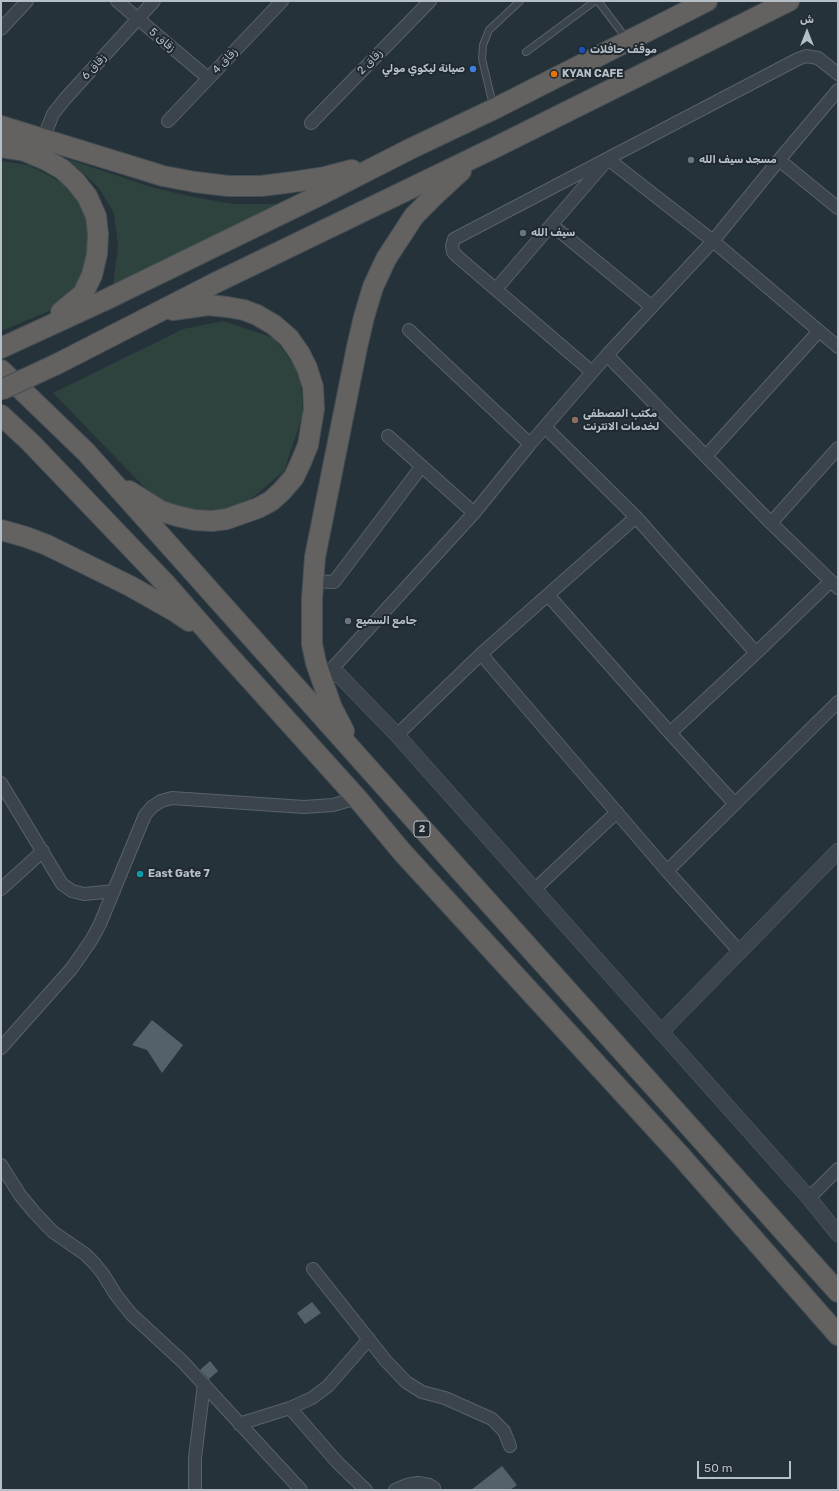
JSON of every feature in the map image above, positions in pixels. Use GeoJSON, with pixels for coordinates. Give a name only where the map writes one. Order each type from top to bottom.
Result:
{"type":"FeatureCollection","features":[{"type":"Feature","properties":{"kind":"highway"},"geometry":{"type":"LineString","coordinates":[[1,348],[103,302],[410,149],[494,109],[707,1]]}},
{"type":"Feature","properties":{"kind":"highway"},"geometry":{"type":"LineString","coordinates":[[1,390],[57,364],[214,283],[498,146],[789,1]]}},
{"type":"Feature","properties":{"kind":"highway"},"geometry":{"type":"LineString","coordinates":[[1,126],[163,176],[228,186],[261,186],[325,177],[358,168],[410,149]]}},
{"type":"Feature","properties":{"kind":"highway"},"geometry":{"type":"LineString","coordinates":[[376,777],[360,758],[332,708],[325,671],[312,644],[315,557],[357,347],[373,287],[386,258],[414,216],[453,178],[474,161],[498,146]]}},
{"type":"Feature","properties":{"kind":"highway"},"geometry":{"type":"LineString","coordinates":[[1,147],[25,151],[44,159],[62,170],[75,181],[87,196],[96,216],[98,234],[97,254],[92,276],[83,294],[34,332]]}},
{"type":"Feature","properties":{"kind":"highway"},"geometry":{"type":"LineString","coordinates":[[86,452],[108,474],[142,500],[161,511],[177,516],[212,521],[227,519],[243,514],[271,501],[294,477],[301,462],[308,445],[312,427],[314,409],[313,387],[307,368],[300,354],[289,338],[274,325],[257,315],[227,306],[208,305],[188,307],[149,316]]}},
{"type":"Feature","properties":{"kind":"highway","name":"2"},"geometry":{"type":"LineString","coordinates":[[1,370],[86,452],[838,1292]]}},
{"type":"Feature","properties":{"kind":"highway"},"geometry":{"type":"LineString","coordinates":[[1,415],[30,442],[160,578],[358,798],[403,853],[679,1154],[838,1335]]}},
{"type":"Feature","properties":{"kind":"highway"},"geometry":{"type":"LineString","coordinates":[[1,530],[26,536],[47,545],[130,586],[176,612],[221,647]]}},
{"type":"Feature","properties":{"kind":"street","name":"زقاق 5"},"geometry":{"type":"LineString","coordinates":[[117,1],[208,78]]}},
{"type":"Feature","properties":{"kind":"street","name":"زقاق 6"},"geometry":{"type":"LineString","coordinates":[[43,139],[53,114],[64,100],[154,1]]}},
{"type":"Feature","properties":{"kind":"street","name":"زقاق 4"},"geometry":{"type":"LineString","coordinates":[[168,121],[282,1]]}},
{"type":"Feature","properties":{"kind":"street","name":"زقاق 2"},"geometry":{"type":"LineString","coordinates":[[311,123],[430,1]]}},
{"type":"Feature","properties":{"kind":"street"},"geometry":{"type":"LineString","coordinates":[[1,29],[23,3]]}},
{"type":"Feature","properties":{"kind":"street"},"geometry":{"type":"LineString","coordinates":[[592,372],[453,252],[452,246],[454,239],[806,56],[818,58],[838,74]]}},
{"type":"Feature","properties":{"kind":"street"},"geometry":{"type":"LineString","coordinates":[[838,90],[713,241],[592,372],[530,444],[474,513],[325,671],[340,676],[397,735],[810,1198],[838,1234]]}},
{"type":"Feature","properties":{"kind":"street"},"geometry":{"type":"LineString","coordinates":[[496,289],[608,159]]}},
{"type":"Feature","properties":{"kind":"street"},"geometry":{"type":"LineString","coordinates":[[608,159],[713,241],[838,346]]}},
{"type":"Feature","properties":{"kind":"street"},"geometry":{"type":"LineString","coordinates":[[779,160],[838,208]]}},
{"type":"Feature","properties":{"kind":"street"},"geometry":{"type":"LineString","coordinates":[[552,225],[652,306]]}},
{"type":"Feature","properties":{"kind":"street"},"geometry":{"type":"LineString","coordinates":[[409,330],[530,444]]}},
{"type":"Feature","properties":{"kind":"street"},"geometry":{"type":"LineString","coordinates":[[706,456],[819,331]]}},
{"type":"Feature","properties":{"kind":"street"},"geometry":{"type":"LineString","coordinates":[[607,355],[771,523],[834,585],[756,653],[670,733]]}},
{"type":"Feature","properties":{"kind":"street"},"geometry":{"type":"LineString","coordinates":[[545,427],[636,518],[756,653]]}},
{"type":"Feature","properties":{"kind":"street"},"geometry":{"type":"LineString","coordinates":[[388,436],[474,513]]}},
{"type":"Feature","properties":{"kind":"street"},"geometry":{"type":"LineString","coordinates":[[771,523],[837,452]]}},
{"type":"Feature","properties":{"kind":"street"},"geometry":{"type":"LineString","coordinates":[[313,581],[334,582],[422,466]]}},
{"type":"Feature","properties":{"kind":"street"},"geometry":{"type":"LineString","coordinates":[[397,735],[481,654],[636,518]]}},
{"type":"Feature","properties":{"kind":"street"},"geometry":{"type":"LineString","coordinates":[[548,595],[735,804]]}},
{"type":"Feature","properties":{"kind":"street"},"geometry":{"type":"LineString","coordinates":[[481,654],[667,871],[740,952]]}},
{"type":"Feature","properties":{"kind":"street"},"geometry":{"type":"LineString","coordinates":[[667,871],[838,702]]}},
{"type":"Feature","properties":{"kind":"street"},"geometry":{"type":"LineString","coordinates":[[1,783],[59,879],[67,888],[84,894],[114,891]]}},
{"type":"Feature","properties":{"kind":"street"},"geometry":{"type":"LineString","coordinates":[[1,1048],[61,981],[82,954],[100,924],[145,815],[152,807],[161,801],[172,798],[318,807],[333,805],[358,798]]}},
{"type":"Feature","properties":{"kind":"street"},"geometry":{"type":"LineString","coordinates":[[535,889],[616,812]]}},
{"type":"Feature","properties":{"kind":"street"},"geometry":{"type":"LineString","coordinates":[[661,1032],[838,850]]}},
{"type":"Feature","properties":{"kind":"street"},"geometry":{"type":"LineString","coordinates":[[1,889],[43,851]]}},
{"type":"Feature","properties":{"kind":"street"},"geometry":{"type":"LineString","coordinates":[[1,1165],[20,1195],[52,1232],[74,1246],[95,1264],[116,1295],[132,1314],[183,1362],[301,1490]]}},
{"type":"Feature","properties":{"kind":"street"},"geometry":{"type":"LineString","coordinates":[[810,1198],[838,1169]]}},
{"type":"Feature","properties":{"kind":"street"},"geometry":{"type":"LineString","coordinates":[[313,1268],[369,1339],[406,1382],[422,1392],[445,1398],[492,1419],[504,1431],[510,1446]]}},
{"type":"Feature","properties":{"kind":"street"},"geometry":{"type":"LineString","coordinates":[[239,1424],[290,1408],[312,1398],[328,1386],[369,1339]]}},
{"type":"Feature","properties":{"kind":"street"},"geometry":{"type":"LineString","coordinates":[[195,1490],[194,1458],[204,1384]]}},
{"type":"Feature","properties":{"kind":"street"},"geometry":{"type":"LineString","coordinates":[[290,1408],[337,1462],[366,1490]]}},
{"type":"Feature","properties":{"kind":"street"},"geometry":{"type":"LineString","coordinates":[[395,1490],[418,1483],[429,1485],[434,1488]]}},
{"type":"Feature","properties":{"kind":"lane"},"geometry":{"type":"LineString","coordinates":[[494,109],[482,59],[483,45],[489,30],[520,1]]}},
{"type":"Feature","properties":{"kind":"lane"},"geometry":{"type":"LineString","coordinates":[[526,52],[597,1],[629,41]]}},
{"type":"Feature","properties":{"kind":"green space"},"geometry":{"type":"Polygon","coordinates":[[[68,159],[151,187],[193,197],[234,204],[282,204],[113,286],[118,247],[114,213],[99,188],[68,159]]]}},
{"type":"Feature","properties":{"kind":"green space"},"geometry":{"type":"Polygon","coordinates":[[[1,161],[28,165],[52,177],[78,194],[91,214],[86,282],[52,310],[1,331],[1,161]]]}},
{"type":"Feature","properties":{"kind":"green space"},"geometry":{"type":"Polygon","coordinates":[[[223,321],[274,338],[300,373],[303,414],[284,471],[245,504],[200,513],[166,502],[151,494],[53,393],[183,329],[223,321]]]}},
{"type":"Feature","properties":{"kind":"building"},"geometry":{"type":"Polygon","coordinates":[[[152,1020],[183,1045],[162,1073],[147,1050],[132,1045],[152,1020]]]}},
{"type":"Feature","properties":{"kind":"building"},"geometry":{"type":"Polygon","coordinates":[[[312,1302],[321,1313],[305,1324],[297,1313],[312,1302]]]}},
{"type":"Feature","properties":{"kind":"building"},"geometry":{"type":"Polygon","coordinates":[[[210,1361],[218,1371],[209,1379],[200,1370],[210,1361]]]}},
{"type":"Feature","properties":{"kind":"building"},"geometry":{"type":"Polygon","coordinates":[[[502,1466],[517,1485],[510,1490],[471,1490],[502,1466]]]}},
{"type":"Feature","properties":{"kind":"place","name":"موقف حافلات"},"geometry":{"type":"Point","coordinates":[582,50]}},
{"type":"Feature","properties":{"kind":"place","name":"صيانة ليكوي مولي"},"geometry":{"type":"Point","coordinates":[473,69]}},
{"type":"Feature","properties":{"kind":"place","name":"KYAN CAFE"},"geometry":{"type":"Point","coordinates":[554,74]}},
{"type":"Feature","properties":{"kind":"place","name":"مسجد سيف الله"},"geometry":{"type":"Point","coordinates":[691,160]}},
{"type":"Feature","properties":{"kind":"place","name":"سيف الله"},"geometry":{"type":"Point","coordinates":[523,233]}},
{"type":"Feature","properties":{"kind":"place","name":"مكتب المصطفى لخدمات الانترنت"},"geometry":{"type":"Point","coordinates":[575,420]}},
{"type":"Feature","properties":{"kind":"place","name":"جامع السميع"},"geometry":{"type":"Point","coordinates":[348,621]}},
{"type":"Feature","properties":{"kind":"place","name":"East Gate 7"},"geometry":{"type":"Point","coordinates":[140,874]}}]}
